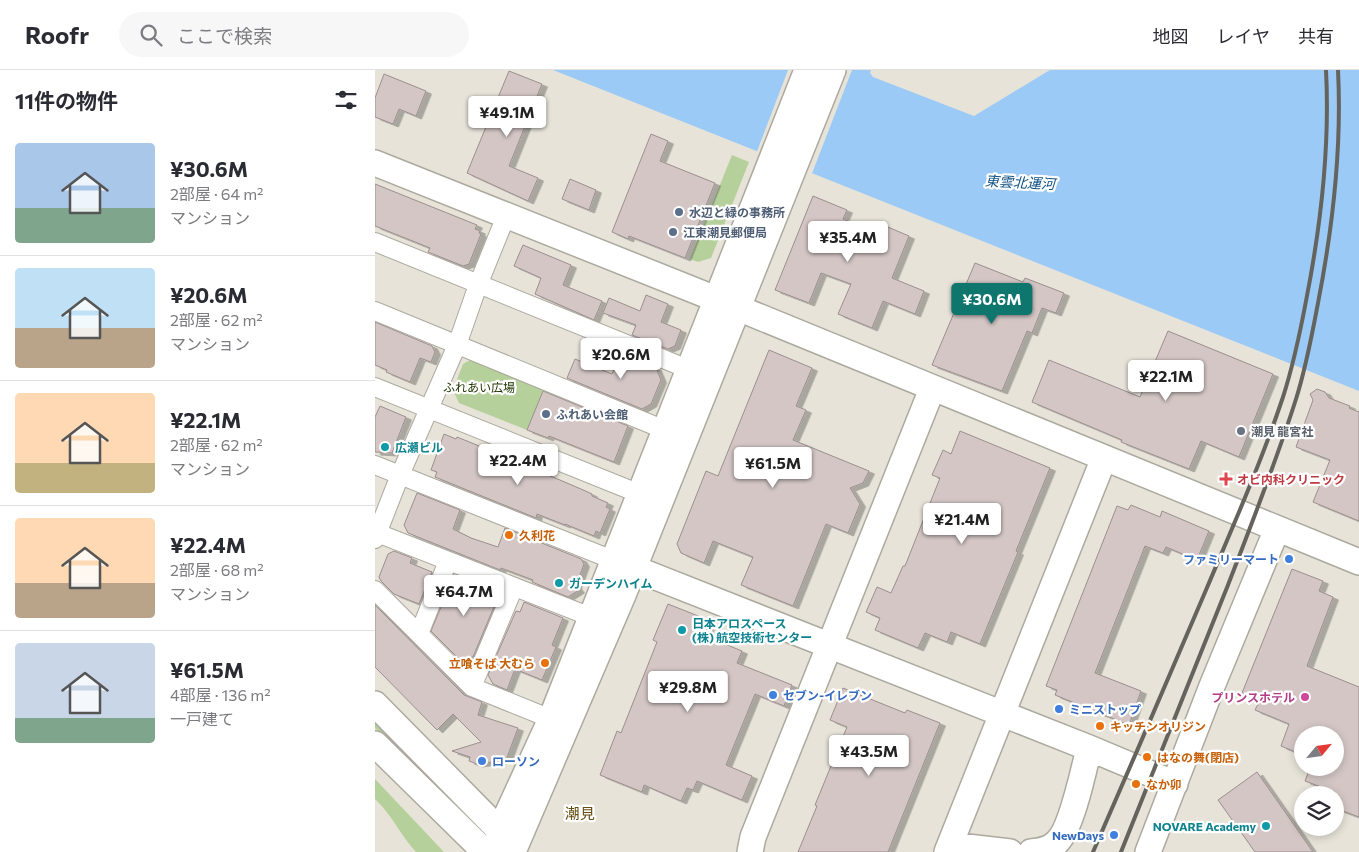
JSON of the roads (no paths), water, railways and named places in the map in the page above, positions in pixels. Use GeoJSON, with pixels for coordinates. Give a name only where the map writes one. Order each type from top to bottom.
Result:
{"type":"FeatureCollection","features":[{"type":"Feature","properties":{"kind":"street"},"geometry":{"type":"LineString","coordinates":[[508,847],[772,190],[807,70]]}},
{"type":"Feature","properties":{"kind":"street"},"geometry":{"type":"LineString","coordinates":[[772,190],[833,70]]}},
{"type":"Feature","properties":{"kind":"street"},"geometry":{"type":"LineString","coordinates":[[375,164],[727,304],[1359,562]]}},
{"type":"Feature","properties":{"kind":"street"},"geometry":{"type":"LineString","coordinates":[[506,216],[478,284],[457,345],[376,534],[591,617]]}},
{"type":"Feature","properties":{"kind":"street"},"geometry":{"type":"LineString","coordinates":[[375,242],[688,368]]}},
{"type":"Feature","properties":{"kind":"street"},"geometry":{"type":"LineString","coordinates":[[508,847],[551,719],[591,617],[623,564],[640,494],[688,368],[727,304]]}},
{"type":"Feature","properties":{"kind":"street"},"geometry":{"type":"LineString","coordinates":[[375,311],[665,430]]}},
{"type":"Feature","properties":{"kind":"street"},"geometry":{"type":"LineString","coordinates":[[375,387],[640,494]]}},
{"type":"Feature","properties":{"kind":"street"},"geometry":{"type":"LineString","coordinates":[[750,852],[753,838],[932,389]]}},
{"type":"Feature","properties":{"kind":"street"},"geometry":{"type":"LineString","coordinates":[[1010,852],[949,848],[1104,458]]}},
{"type":"Feature","properties":{"kind":"street"},"geometry":{"type":"LineString","coordinates":[[375,464],[1175,784]]}},
{"type":"Feature","properties":{"kind":"street"},"geometry":{"type":"LineString","coordinates":[[1148,852],[1212,686],[1277,529]]}},
{"type":"Feature","properties":{"kind":"street"},"geometry":{"type":"LineString","coordinates":[[419,634],[448,561]]}},
{"type":"Feature","properties":{"kind":"street"},"geometry":{"type":"LineString","coordinates":[[472,687],[514,587]]}},
{"type":"Feature","properties":{"kind":"street"},"geometry":{"type":"LineString","coordinates":[[375,590],[472,687],[551,719]]}},
{"type":"Feature","properties":{"kind":"street"},"geometry":{"type":"LineString","coordinates":[[375,704],[508,847]]}},
{"type":"Feature","properties":{"kind":"street"},"geometry":{"type":"LineString","coordinates":[[375,744],[485,852]]}},
{"type":"Feature","properties":{"kind":"street"},"geometry":{"type":"LineString","coordinates":[[1031,852],[1049,848],[1062,837],[1074,806],[1089,748]]}},
{"type":"Feature","properties":{"kind":"water","name":"東雲北運河"},"geometry":{"type":"Polygon","coordinates":[[[553,70],[871,70],[870,73],[873,77],[974,116],[1050,70],[1359,70],[1359,391],[553,70]]]}},
{"type":"Feature","properties":{"kind":"railway"},"geometry":{"type":"LineString","coordinates":[[1093,852],[1246,494],[1287,385],[1304,313],[1320,215],[1327,128],[1326,70]]}},
{"type":"Feature","properties":{"kind":"railway"},"geometry":{"type":"LineString","coordinates":[[1121,852],[1246,539],[1300,387],[1316,315],[1332,216],[1339,128],[1338,70]]}},
{"type":"Feature","properties":{"kind":"place","name":"水辺と緑の事務所"},"geometry":{"type":"Point","coordinates":[679,212]}},
{"type":"Feature","properties":{"kind":"place","name":"江東潮見郵便局"},"geometry":{"type":"Point","coordinates":[673,232]}},
{"type":"Feature","properties":{"kind":"place","name":"ふれあい会館"},"geometry":{"type":"Point","coordinates":[546,414]}},
{"type":"Feature","properties":{"kind":"place","name":"潮見 龍宮社"},"geometry":{"type":"Point","coordinates":[1241,431]}},
{"type":"Feature","properties":{"kind":"place","name":"広瀬ビル"},"geometry":{"type":"Point","coordinates":[385,447]}},
{"type":"Feature","properties":{"kind":"place","name":"オビ内科クリニック"},"geometry":{"type":"Point","coordinates":[1226,479]}},
{"type":"Feature","properties":{"kind":"place","name":"久利花"},"geometry":{"type":"Point","coordinates":[509,535]}},
{"type":"Feature","properties":{"kind":"place","name":"ファミリーマート"},"geometry":{"type":"Point","coordinates":[1289,559]}},
{"type":"Feature","properties":{"kind":"place","name":"ガーデンハイム"},"geometry":{"type":"Point","coordinates":[559,583]}},
{"type":"Feature","properties":{"kind":"place","name":"日本アロスペース (株) 航空技術センター"},"geometry":{"type":"Point","coordinates":[682,630]}},
{"type":"Feature","properties":{"kind":"place","name":"立喰そば 大むら"},"geometry":{"type":"Point","coordinates":[545,663]}},
{"type":"Feature","properties":{"kind":"place","name":"セブン-イレブン"},"geometry":{"type":"Point","coordinates":[773,695]}},
{"type":"Feature","properties":{"kind":"place","name":"プリンスホテル"},"geometry":{"type":"Point","coordinates":[1305,697]}},
{"type":"Feature","properties":{"kind":"place","name":"ミニストップ"},"geometry":{"type":"Point","coordinates":[1059,709]}},
{"type":"Feature","properties":{"kind":"place","name":"キッチンオリジン"},"geometry":{"type":"Point","coordinates":[1100,726]}},
{"type":"Feature","properties":{"kind":"place","name":"はなの舞(閉店)"},"geometry":{"type":"Point","coordinates":[1147,757]}},
{"type":"Feature","properties":{"kind":"place","name":"ローソン"},"geometry":{"type":"Point","coordinates":[482,761]}},
{"type":"Feature","properties":{"kind":"place","name":"なか卯"},"geometry":{"type":"Point","coordinates":[1136,784]}},
{"type":"Feature","properties":{"kind":"place","name":"NOVARE Academy"},"geometry":{"type":"Point","coordinates":[1266,826]}},
{"type":"Feature","properties":{"kind":"place","name":"NewDays"},"geometry":{"type":"Point","coordinates":[1114,835]}},
{"type":"Feature","properties":{"kind":"district","name":"潮見"},"geometry":{"type":"Point","coordinates":[580,813]}},
{"type":"Feature","properties":{"kind":"park label","name":"ふれあい広場"},"geometry":{"type":"Point","coordinates":[479,387]}}]}
